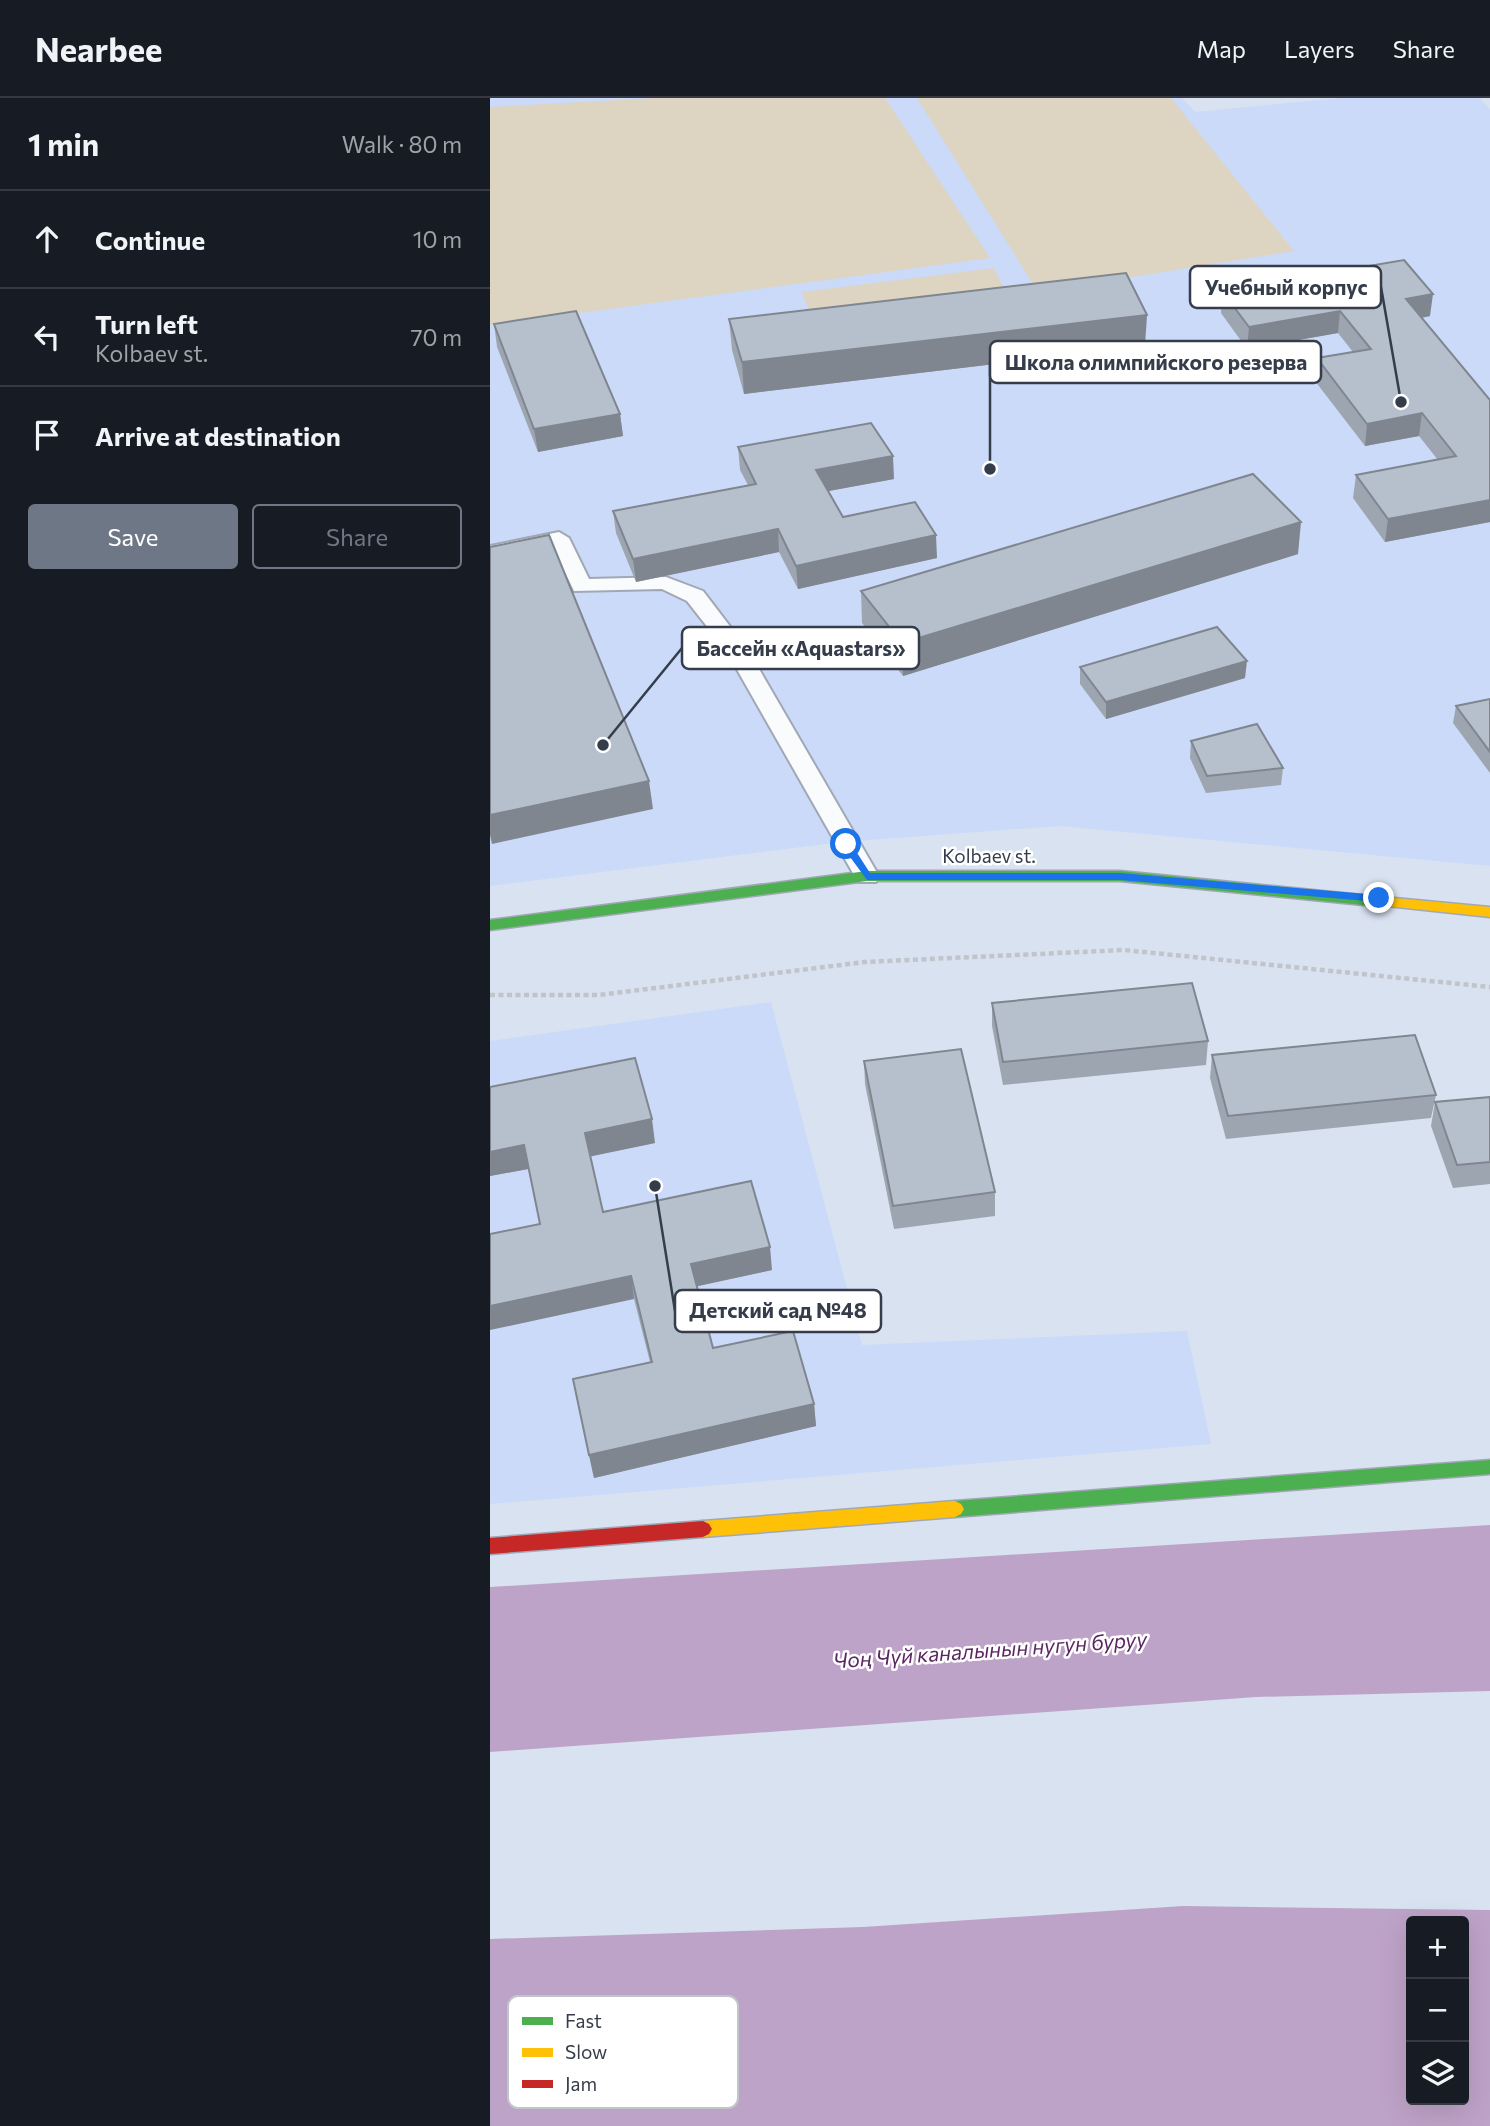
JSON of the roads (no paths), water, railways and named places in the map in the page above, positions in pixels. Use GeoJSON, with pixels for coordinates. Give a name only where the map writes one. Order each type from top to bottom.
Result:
{"type":"FeatureCollection","features":[{"type":"Feature","properties":{"kind":"main road","name":"Kolbaev st."},"geometry":{"type":"LineString","coordinates":[[490,925],[867,876],[1120,876],[1490,912]]}},
{"type":"Feature","properties":{"kind":"main road"},"geometry":{"type":"LineString","coordinates":[[490,1546],[1490,1467]]}},
{"type":"Feature","properties":{"kind":"lane"},"geometry":{"type":"LineString","coordinates":[[490,552],[559,538],[582,586],[617,582],[666,583],[695,596],[737,650],[867,876]]}},
{"type":"Feature","properties":{"kind":"water","name":"Чоң Чүй каналынын нугун буруу"},"geometry":{"type":"Polygon","coordinates":[[[1490,1525],[1490,1691],[1256,1697],[490,1752],[490,1587],[1490,1525]]]}},
{"type":"Feature","properties":{"kind":"water"},"geometry":{"type":"Polygon","coordinates":[[[1183,1906],[1490,1910],[1490,2126],[490,2126],[490,1939],[863,1927],[1183,1906]]]}},
{"type":"Feature","properties":{"kind":"place","name":"Учебный корпус"},"geometry":{"type":"Point","coordinates":[1401,402]}},
{"type":"Feature","properties":{"kind":"place","name":"Школа олимпийского резерва"},"geometry":{"type":"Point","coordinates":[990,469]}},
{"type":"Feature","properties":{"kind":"place","name":"Бассейн «Aquastars»"},"geometry":{"type":"Point","coordinates":[603,745]}},
{"type":"Feature","properties":{"kind":"place","name":"Детский сад №48"},"geometry":{"type":"Point","coordinates":[655,1186]}}]}
